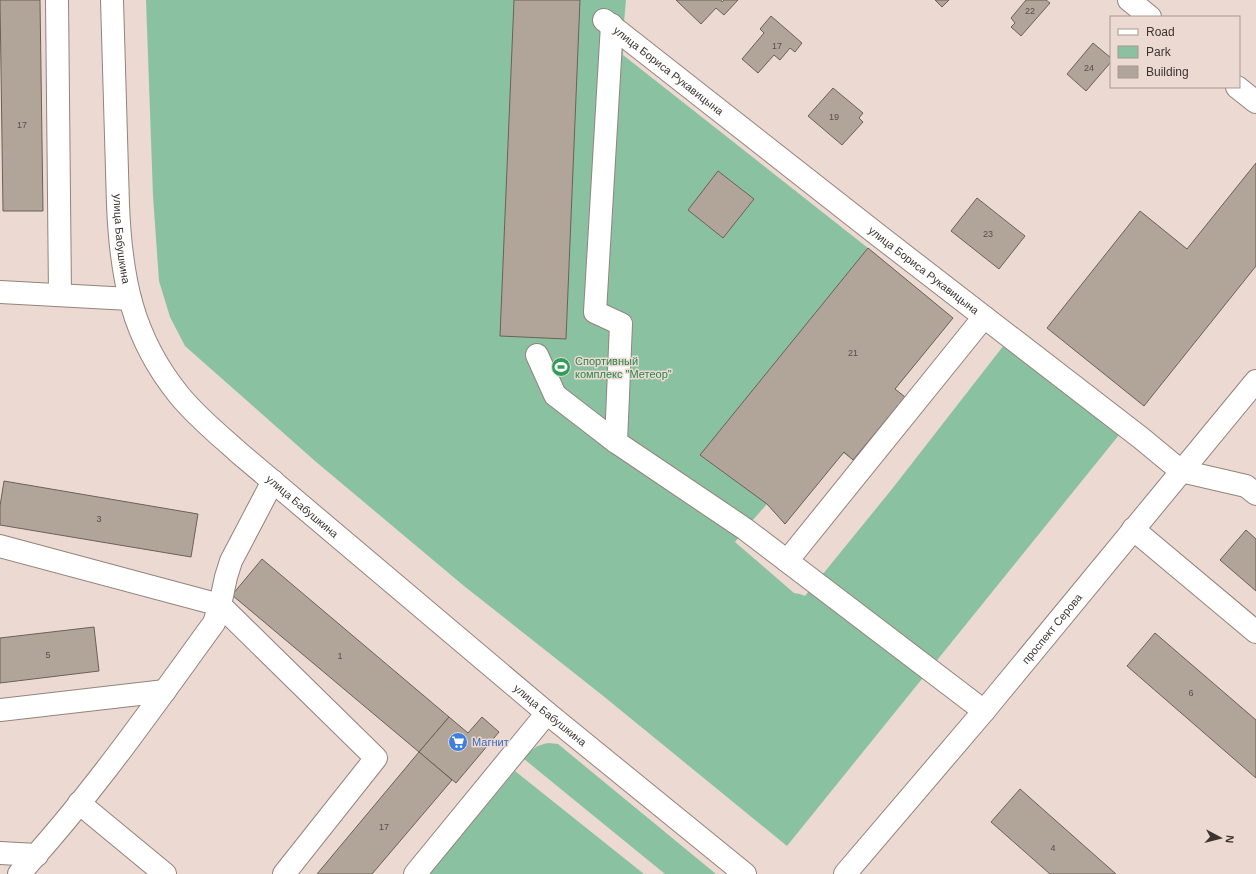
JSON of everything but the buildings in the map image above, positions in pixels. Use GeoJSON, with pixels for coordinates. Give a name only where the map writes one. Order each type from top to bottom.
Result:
{"type":"FeatureCollection","features":[{"type":"Feature","properties":{"kind":"street"},"geometry":{"type":"LineString","coordinates":[[57,0],[60,295]]}},
{"type":"Feature","properties":{"kind":"street","name":"улица Бабушкина"},"geometry":{"type":"LineString","coordinates":[[112,0],[119,238],[123,270],[130,299],[145,343],[167,379],[180,396],[217,432],[273,481],[547,713],[745,874]]}},
{"type":"Feature","properties":{"kind":"street"},"geometry":{"type":"LineString","coordinates":[[1129,0],[1149,16]]}},
{"type":"Feature","properties":{"kind":"street","name":"улица Бориса Рукавицына"},"geometry":{"type":"LineString","coordinates":[[616,442],[621,324],[595,312],[608,22],[878,235],[1141,438],[1181,471],[1246,486],[1256,494]]}},
{"type":"Feature","properties":{"kind":"street"},"geometry":{"type":"LineString","coordinates":[[1239,88],[1256,102]]}},
{"type":"Feature","properties":{"kind":"street"},"geometry":{"type":"LineString","coordinates":[[0,292],[130,299]]}},
{"type":"Feature","properties":{"kind":"street"},"geometry":{"type":"LineString","coordinates":[[787,561],[984,317]]}},
{"type":"Feature","properties":{"kind":"street"},"geometry":{"type":"LineString","coordinates":[[537,355],[555,395],[616,442],[745,529],[984,711]]}},
{"type":"Feature","properties":{"kind":"street","name":"проспект Серова"},"geometry":{"type":"LineString","coordinates":[[845,874],[984,711],[1256,381]]}},
{"type":"Feature","properties":{"kind":"street"},"geometry":{"type":"LineString","coordinates":[[19,874],[37,855],[79,803],[214,623],[231,561],[273,481]]}},
{"type":"Feature","properties":{"kind":"street"},"geometry":{"type":"LineString","coordinates":[[1133,529],[1256,632]]}},
{"type":"Feature","properties":{"kind":"street"},"geometry":{"type":"LineString","coordinates":[[0,546],[220,605],[376,758],[284,874]]}},
{"type":"Feature","properties":{"kind":"street"},"geometry":{"type":"LineString","coordinates":[[0,710],[164,691]]}},
{"type":"Feature","properties":{"kind":"street"},"geometry":{"type":"LineString","coordinates":[[415,874],[547,713]]}},
{"type":"Feature","properties":{"kind":"street"},"geometry":{"type":"LineString","coordinates":[[79,803],[165,874]]}},
{"type":"Feature","properties":{"kind":"street"},"geometry":{"type":"LineString","coordinates":[[0,853],[37,855]]}},
{"type":"Feature","properties":{"kind":"green space","name":"Спортивный комплекс \"Метеор\""},"geometry":{"type":"Polygon","coordinates":[[[146,0],[626,0],[623,55],[868,248],[953,318],[895,389],[905,397],[853,460],[843,453],[785,524],[767,504],[735,542],[794,593],[805,596],[892,489],[1004,345],[1119,435],[787,846],[602,695],[464,586],[315,461],[185,346],[170,317],[159,281],[153,196],[146,0]]]}},
{"type":"Feature","properties":{"kind":"green space"},"geometry":{"type":"Polygon","coordinates":[[[549,743],[558,744],[716,874],[665,874],[524,759],[535,748],[549,743]]]}},
{"type":"Feature","properties":{"kind":"green space"},"geometry":{"type":"Polygon","coordinates":[[[515,771],[644,874],[429,874],[515,771]]]}},
{"type":"Feature","properties":{"kind":"place","name":"Спортивный комплекс \"Метеор\""},"geometry":{"type":"Point","coordinates":[561,367]}},
{"type":"Feature","properties":{"kind":"place","name":"Магнит"},"geometry":{"type":"Point","coordinates":[458,742]}}]}
